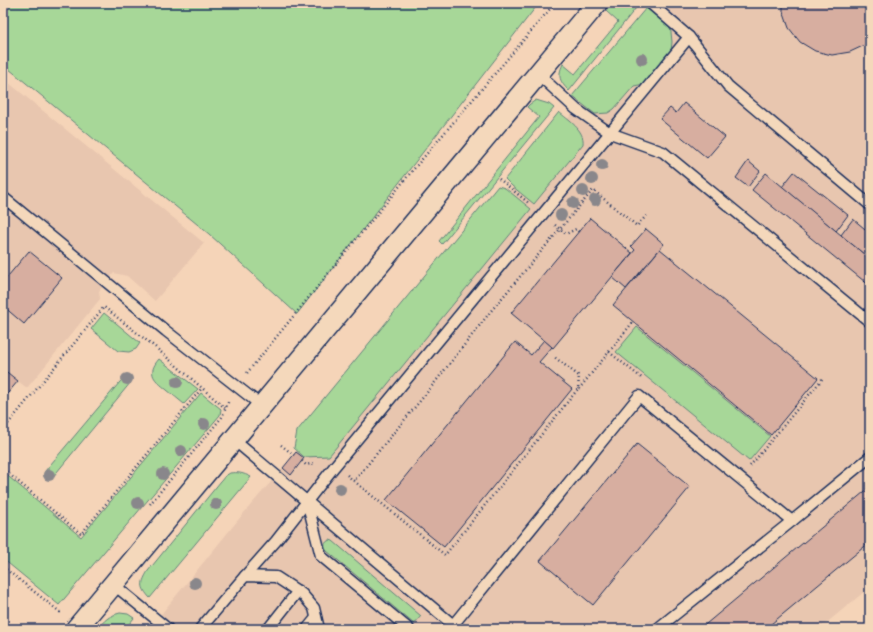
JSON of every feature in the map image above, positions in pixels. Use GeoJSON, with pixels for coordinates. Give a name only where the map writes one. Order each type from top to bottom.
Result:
{"type":"FeatureCollection","features":[{"type":"Feature","properties":{"kind":"street"},"geometry":{"type":"LineString","coordinates":[[76,629],[597,3]]}},
{"type":"Feature","properties":{"kind":"lane"},"geometry":{"type":"LineString","coordinates":[[650,3],[689,37],[728,86],[870,205]]}},
{"type":"Feature","properties":{"kind":"lane"},"geometry":{"type":"LineString","coordinates":[[200,629],[276,541],[307,501],[689,37]]}},
{"type":"Feature","properties":{"kind":"lane"},"geometry":{"type":"LineString","coordinates":[[538,74],[576,109],[610,133],[663,152],[870,322]]}},
{"type":"Feature","properties":{"kind":"lane"},"geometry":{"type":"LineString","coordinates":[[3,197],[166,331],[262,406]]}},
{"type":"Feature","properties":{"kind":"lane"},"geometry":{"type":"LineString","coordinates":[[234,440],[455,627],[639,396],[792,522]]}},
{"type":"Feature","properties":{"kind":"lane"},"geometry":{"type":"LineString","coordinates":[[657,629],[792,522],[870,457]]}},
{"type":"Feature","properties":{"kind":"lane"},"geometry":{"type":"LineString","coordinates":[[307,501],[321,556],[410,629]]}},
{"type":"Feature","properties":{"kind":"lane"},"geometry":{"type":"LineString","coordinates":[[245,576],[276,577],[298,591],[314,608],[319,629]]}},
{"type":"Feature","properties":{"kind":"lane"},"geometry":{"type":"LineString","coordinates":[[113,584],[168,629]]}},
{"type":"Feature","properties":{"kind":"lane"},"geometry":{"type":"LineString","coordinates":[[268,629],[298,591]]}},
{"type":"Feature","properties":{"kind":"lane"},"geometry":{"type":"LineString","coordinates":[[307,629],[316,618]]}},
{"type":"Feature","properties":{"kind":"path"},"geometry":{"type":"LineString","coordinates":[[146,508],[222,417],[236,386],[407,177],[555,3]]}},
{"type":"Feature","properties":{"kind":"path"},"geometry":{"type":"LineString","coordinates":[[499,179],[532,207]]}},
{"type":"Feature","properties":{"kind":"path"},"geometry":{"type":"LineString","coordinates":[[354,481],[425,395],[491,311],[593,190],[636,226],[647,215]]}},
{"type":"Feature","properties":{"kind":"path"},"geometry":{"type":"LineString","coordinates":[[550,221],[566,234],[576,229],[579,232]]}},
{"type":"Feature","properties":{"kind":"path"},"geometry":{"type":"LineString","coordinates":[[3,430],[104,307],[155,347],[225,408]]}},
{"type":"Feature","properties":{"kind":"path"},"geometry":{"type":"LineString","coordinates":[[345,473],[444,555],[633,322]]}},
{"type":"Feature","properties":{"kind":"path"},"geometry":{"type":"LineString","coordinates":[[609,352],[646,382]]}},
{"type":"Feature","properties":{"kind":"path"},"geometry":{"type":"LineString","coordinates":[[554,356],[578,376],[578,389]]}},
{"type":"Feature","properties":{"kind":"path"},"geometry":{"type":"LineString","coordinates":[[750,467],[823,378]]}},
{"type":"Feature","properties":{"kind":"path"},"geometry":{"type":"LineString","coordinates":[[3,469],[81,534],[202,388]]}},
{"type":"Feature","properties":{"kind":"path"},"geometry":{"type":"LineString","coordinates":[[281,445],[294,455]]}},
{"type":"Feature","properties":{"kind":"path"},"geometry":{"type":"LineString","coordinates":[[302,461],[306,465],[318,463]]}},
{"type":"Feature","properties":{"kind":"path"},"geometry":{"type":"LineString","coordinates":[[3,566],[60,612],[65,606]]}},
{"type":"Feature","properties":{"kind":"shaded area"},"geometry":{"type":"Polygon","coordinates":[[[663,3],[870,3],[870,587],[819,629],[149,629],[243,514],[283,468],[663,3]]]}},
{"type":"Feature","properties":{"kind":"shaded area"},"geometry":{"type":"Polygon","coordinates":[[[3,78],[204,243],[155,301],[127,276],[114,273],[99,291],[100,299],[27,388],[18,381],[3,399],[3,78]]]}},
{"type":"Feature","properties":{"kind":"green space"},"geometry":{"type":"Polygon","coordinates":[[[3,3],[539,3],[297,314],[209,234],[3,64],[3,3]]]}},
{"type":"Feature","properties":{"kind":"green space"},"geometry":{"type":"Polygon","coordinates":[[[614,3],[640,3],[569,91],[560,79],[560,72],[563,64],[575,74],[618,22],[606,11],[614,3]]]}},
{"type":"Feature","properties":{"kind":"green space"},"geometry":{"type":"Polygon","coordinates":[[[646,8],[669,26],[672,42],[671,51],[644,84],[634,86],[614,109],[608,113],[595,114],[572,96],[646,8]]]}},
{"type":"Feature","properties":{"kind":"green space"},"geometry":{"type":"Polygon","coordinates":[[[536,100],[549,104],[554,108],[442,244],[439,241],[539,117],[527,107],[536,100]]]}},
{"type":"Feature","properties":{"kind":"green space"},"geometry":{"type":"Polygon","coordinates":[[[559,112],[579,130],[583,139],[583,144],[534,204],[505,179],[559,112]]]}},
{"type":"Feature","properties":{"kind":"green space"},"geometry":{"type":"Polygon","coordinates":[[[498,186],[505,188],[531,209],[329,456],[304,457],[294,448],[297,431],[498,186]]]}},
{"type":"Feature","properties":{"kind":"green space"},"geometry":{"type":"Polygon","coordinates":[[[104,313],[140,343],[136,349],[129,352],[118,351],[91,329],[104,313]]]}},
{"type":"Feature","properties":{"kind":"green space"},"geometry":{"type":"Polygon","coordinates":[[[637,327],[770,436],[749,461],[616,352],[637,327]]]}},
{"type":"Feature","properties":{"kind":"green space"},"geometry":{"type":"Polygon","coordinates":[[[159,359],[198,389],[184,404],[156,380],[153,369],[159,359]]]}},
{"type":"Feature","properties":{"kind":"green space"},"geometry":{"type":"Polygon","coordinates":[[[127,375],[131,379],[131,382],[52,478],[50,480],[45,478],[45,471],[127,375]]]}},
{"type":"Feature","properties":{"kind":"green space"},"geometry":{"type":"Polygon","coordinates":[[[201,393],[221,409],[220,415],[59,605],[3,559],[3,472],[81,537],[201,393]]]}},
{"type":"Feature","properties":{"kind":"green space"},"geometry":{"type":"Polygon","coordinates":[[[230,473],[240,473],[251,477],[150,598],[143,588],[143,582],[148,571],[225,476],[230,473]]]}},
{"type":"Feature","properties":{"kind":"green space"},"geometry":{"type":"Polygon","coordinates":[[[330,540],[421,616],[414,624],[327,551],[325,545],[326,542],[330,540]]]}},
{"type":"Feature","properties":{"kind":"green space"},"geometry":{"type":"Polygon","coordinates":[[[120,613],[128,614],[134,618],[125,629],[97,629],[107,619],[120,613]]]}},
{"type":"Feature","properties":{"kind":"building"},"geometry":{"type":"Polygon","coordinates":[[[783,3],[870,3],[870,40],[865,45],[850,52],[832,55],[815,51],[800,42],[789,28],[783,11],[783,3]]]}},
{"type":"Feature","properties":{"kind":"building"},"geometry":{"type":"Polygon","coordinates":[[[684,103],[725,137],[707,158],[660,119],[670,108],[676,113],[684,103]]]}},
{"type":"Feature","properties":{"kind":"building"},"geometry":{"type":"Polygon","coordinates":[[[748,161],[760,171],[748,187],[736,178],[748,161]]]}},
{"type":"Feature","properties":{"kind":"building"},"geometry":{"type":"Polygon","coordinates":[[[794,172],[848,215],[836,231],[782,187],[794,172]]]}},
{"type":"Feature","properties":{"kind":"building"},"geometry":{"type":"Polygon","coordinates":[[[766,173],[870,259],[870,286],[752,190],[766,173]]]}},
{"type":"Feature","properties":{"kind":"building"},"geometry":{"type":"Polygon","coordinates":[[[590,218],[632,253],[553,348],[511,313],[590,218]]]}},
{"type":"Feature","properties":{"kind":"building"},"geometry":{"type":"Polygon","coordinates":[[[853,219],[870,233],[870,259],[841,235],[853,219]]]}},
{"type":"Feature","properties":{"kind":"building"},"geometry":{"type":"Polygon","coordinates":[[[646,229],[664,244],[626,289],[612,277],[635,250],[631,246],[646,229]]]}},
{"type":"Feature","properties":{"kind":"building"},"geometry":{"type":"Polygon","coordinates":[[[660,249],[818,378],[771,435],[613,305],[660,249]]]}},
{"type":"Feature","properties":{"kind":"building"},"geometry":{"type":"Polygon","coordinates":[[[29,251],[62,278],[24,324],[3,306],[3,282],[29,251]]]}},
{"type":"Feature","properties":{"kind":"building"},"geometry":{"type":"Polygon","coordinates":[[[544,340],[552,347],[539,362],[572,389],[444,547],[386,500],[515,342],[531,355],[544,340]]]}},
{"type":"Feature","properties":{"kind":"building"},"geometry":{"type":"Polygon","coordinates":[[[3,369],[18,381],[3,399],[3,369]]]}},
{"type":"Feature","properties":{"kind":"building"},"geometry":{"type":"Polygon","coordinates":[[[637,444],[690,487],[593,605],[540,561],[637,444]]]}},
{"type":"Feature","properties":{"kind":"building"},"geometry":{"type":"Polygon","coordinates":[[[296,452],[304,458],[291,475],[283,468],[296,452]]]}},
{"type":"Feature","properties":{"kind":"building"},"geometry":{"type":"Polygon","coordinates":[[[870,487],[870,542],[765,629],[700,629],[870,487]]]}}]}
